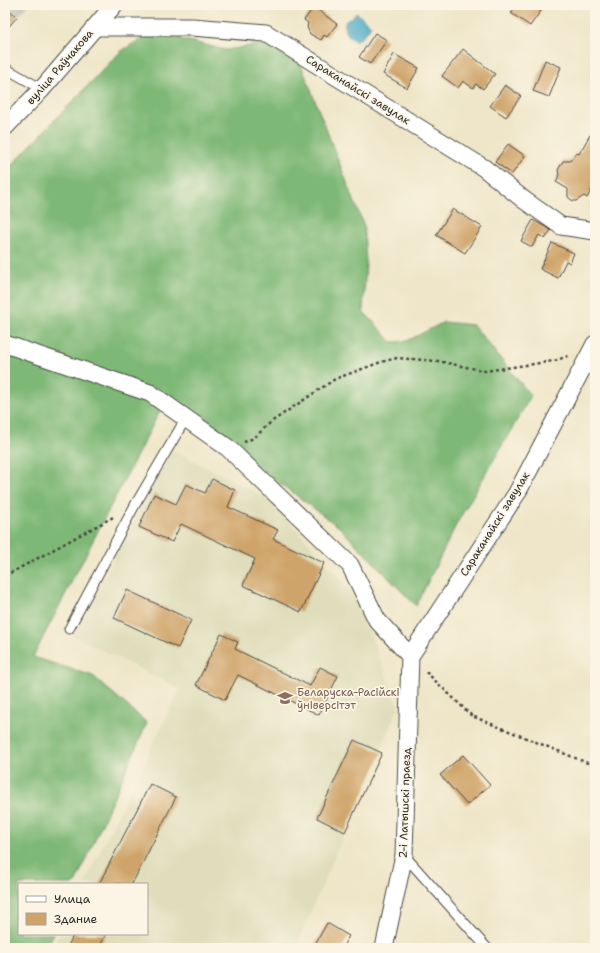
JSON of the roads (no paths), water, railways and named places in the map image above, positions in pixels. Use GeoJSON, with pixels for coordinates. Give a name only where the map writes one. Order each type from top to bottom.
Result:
{"type":"FeatureCollection","features":[{"type":"Feature","properties":{"kind":"street","name":"вуліца Раўчакова"},"geometry":{"type":"LineString","coordinates":[[5,128],[114,5]]}},
{"type":"Feature","properties":{"kind":"street","name":"Сараканайскі завулак"},"geometry":{"type":"LineString","coordinates":[[95,27],[192,27],[266,33],[484,168],[524,200],[561,226],[595,231]]}},
{"type":"Feature","properties":{"kind":"street"},"geometry":{"type":"LineString","coordinates":[[5,344],[150,393],[228,448],[350,565],[377,620],[410,656]]}},
{"type":"Feature","properties":{"kind":"street","name":"Сараканайскі завулак"},"geometry":{"type":"LineString","coordinates":[[410,656],[517,494],[594,345]]}},
{"type":"Feature","properties":{"kind":"street","name":"2-і Латышскі праезд"},"geometry":{"type":"LineString","coordinates":[[384,948],[404,855],[410,656]]}},
{"type":"Feature","properties":{"kind":"lane"},"geometry":{"type":"LineString","coordinates":[[5,68],[42,88]]}},
{"type":"Feature","properties":{"kind":"lane"},"geometry":{"type":"LineString","coordinates":[[69,629],[135,505],[186,418]]}},
{"type":"Feature","properties":{"kind":"lane"},"geometry":{"type":"LineString","coordinates":[[404,855],[487,948]]}},
{"type":"Feature","properties":{"kind":"water"},"geometry":{"type":"Polygon","coordinates":[[[357,13],[371,26],[362,37],[355,41],[345,32],[345,22],[357,13]]]}},
{"type":"Feature","properties":{"kind":"place","name":"Беларуска-Расійскі ўніверсітэт"},"geometry":{"type":"Point","coordinates":[285,698]}}]}
